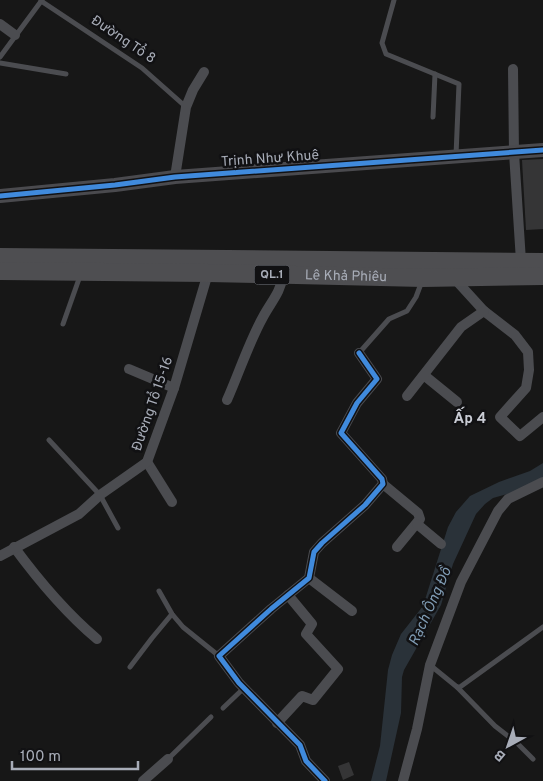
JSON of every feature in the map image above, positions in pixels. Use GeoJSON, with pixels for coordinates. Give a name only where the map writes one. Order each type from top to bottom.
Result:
{"type":"FeatureCollection","features":[{"type":"Feature","properties":{"kind":"highway","name":"Lê Khả Phiêu"},"geometry":{"type":"LineString","coordinates":[[0,257],[543,262]]}},
{"type":"Feature","properties":{"kind":"highway","name":"Lê Khả Phiêu"},"geometry":{"type":"LineString","coordinates":[[0,271],[424,278],[543,276]]}},
{"type":"Feature","properties":{"kind":"street"},"geometry":{"type":"LineString","coordinates":[[0,24],[15,35]]}},
{"type":"Feature","properties":{"kind":"street"},"geometry":{"type":"LineString","coordinates":[[513,69],[514,152],[521,261]]}},
{"type":"Feature","properties":{"kind":"street"},"geometry":{"type":"LineString","coordinates":[[175,177],[186,107],[193,90],[204,72]]}},
{"type":"Feature","properties":{"kind":"street","name":"Trịnh Như Khuê"},"geometry":{"type":"LineString","coordinates":[[0,196],[115,186],[175,177],[543,150]]}},
{"type":"Feature","properties":{"kind":"street","name":"Đường Tổ 15-16"},"geometry":{"type":"LineString","coordinates":[[0,556],[78,514],[100,495],[147,462],[174,388],[208,273]]}},
{"type":"Feature","properties":{"kind":"street"},"geometry":{"type":"LineString","coordinates":[[227,400],[263,317],[278,296],[283,275]]}},
{"type":"Feature","properties":{"kind":"street"},"geometry":{"type":"LineString","coordinates":[[453,277],[484,311],[515,335],[528,352],[529,370],[526,388],[500,417],[520,436],[543,417]]}},
{"type":"Feature","properties":{"kind":"street"},"geometry":{"type":"LineString","coordinates":[[407,396],[425,376],[461,328],[484,311]]}},
{"type":"Feature","properties":{"kind":"street"},"geometry":{"type":"LineString","coordinates":[[359,353],[377,379],[357,403],[341,433],[382,479],[383,484],[418,513],[420,519],[397,547]]}},
{"type":"Feature","properties":{"kind":"street"},"geometry":{"type":"LineString","coordinates":[[129,368],[174,388]]}},
{"type":"Feature","properties":{"kind":"street"},"geometry":{"type":"LineString","coordinates":[[425,376],[457,402]]}},
{"type":"Feature","properties":{"kind":"street"},"geometry":{"type":"LineString","coordinates":[[147,462],[172,502]]}},
{"type":"Feature","properties":{"kind":"street"},"geometry":{"type":"LineString","coordinates":[[403,781],[417,729],[430,665],[462,582],[498,511],[508,499],[543,482]]}},
{"type":"Feature","properties":{"kind":"street"},"geometry":{"type":"LineString","coordinates":[[326,781],[306,760],[300,745],[244,688],[219,656],[308,578],[314,552],[365,505],[383,484]]}},
{"type":"Feature","properties":{"kind":"street"},"geometry":{"type":"LineString","coordinates":[[416,524],[441,544]]}},
{"type":"Feature","properties":{"kind":"street"},"geometry":{"type":"LineString","coordinates":[[14,547],[44,587],[73,618],[97,639]]}},
{"type":"Feature","properties":{"kind":"street"},"geometry":{"type":"LineString","coordinates":[[308,578],[352,611]]}},
{"type":"Feature","properties":{"kind":"street"},"geometry":{"type":"LineString","coordinates":[[277,723],[302,696],[313,700],[338,669],[306,634],[312,624],[288,595]]}},
{"type":"Feature","properties":{"kind":"street"},"geometry":{"type":"LineString","coordinates":[[143,781],[168,759]]}},
{"type":"Feature","properties":{"kind":"lane"},"geometry":{"type":"LineString","coordinates":[[394,0],[382,43],[386,54],[459,84],[456,157]]}},
{"type":"Feature","properties":{"kind":"lane"},"geometry":{"type":"LineString","coordinates":[[0,57],[42,1]]}},
{"type":"Feature","properties":{"kind":"lane","name":"Đường Tổ 8"},"geometry":{"type":"LineString","coordinates":[[42,1],[142,68],[186,107]]}},
{"type":"Feature","properties":{"kind":"lane"},"geometry":{"type":"LineString","coordinates":[[0,63],[66,74]]}},
{"type":"Feature","properties":{"kind":"lane"},"geometry":{"type":"LineString","coordinates":[[433,117],[435,74]]}},
{"type":"Feature","properties":{"kind":"lane"},"geometry":{"type":"LineString","coordinates":[[64,324],[82,271]]}},
{"type":"Feature","properties":{"kind":"lane"},"geometry":{"type":"LineString","coordinates":[[359,353],[389,319],[408,311],[424,278]]}},
{"type":"Feature","properties":{"kind":"lane"},"geometry":{"type":"LineString","coordinates":[[49,440],[100,495],[118,528]]}},
{"type":"Feature","properties":{"kind":"lane"},"geometry":{"type":"LineString","coordinates":[[159,591],[172,614],[183,627],[219,656]]}},
{"type":"Feature","properties":{"kind":"lane"},"geometry":{"type":"LineString","coordinates":[[130,667],[172,614]]}},
{"type":"Feature","properties":{"kind":"lane"},"geometry":{"type":"LineString","coordinates":[[457,687],[543,627]]}},
{"type":"Feature","properties":{"kind":"lane"},"geometry":{"type":"LineString","coordinates":[[430,665],[457,687],[495,726],[517,743],[533,760]]}},
{"type":"Feature","properties":{"kind":"lane"},"geometry":{"type":"LineString","coordinates":[[223,708],[244,688]]}},
{"type":"Feature","properties":{"kind":"lane"},"geometry":{"type":"LineString","coordinates":[[168,759],[212,717]]}},
{"type":"Feature","properties":{"kind":"water","name":"Rạch Ông Đồ"},"geometry":{"type":"Polygon","coordinates":[[[543,463],[543,481],[522,490],[493,498],[476,514],[453,564],[441,605],[404,670],[402,677],[401,713],[386,781],[371,781],[380,746],[388,670],[392,655],[401,634],[423,606],[448,527],[456,512],[470,496],[499,482],[530,471],[543,463]]]}},
{"type":"Feature","properties":{"kind":"building"},"geometry":{"type":"Polygon","coordinates":[[[543,159],[543,229],[526,230],[522,160],[543,159]]]}},
{"type":"Feature","properties":{"kind":"building"},"geometry":{"type":"Polygon","coordinates":[[[349,762],[354,775],[343,780],[338,766],[349,762]]]}},
{"type":"Feature","properties":{"kind":"cycle path"},"geometry":{"type":"LineString","coordinates":[[0,196],[175,177],[543,150]]}},
{"type":"Feature","properties":{"kind":"cycle path"},"geometry":{"type":"LineString","coordinates":[[325,781],[306,761],[300,745],[239,683],[219,656],[309,578],[314,552],[365,505],[383,484],[382,479],[341,433],[357,403],[377,379],[359,353]]}},
{"type":"Feature","properties":{"kind":"district","name":"Ấp 4"},"geometry":{"type":"Point","coordinates":[470,419]}}]}
